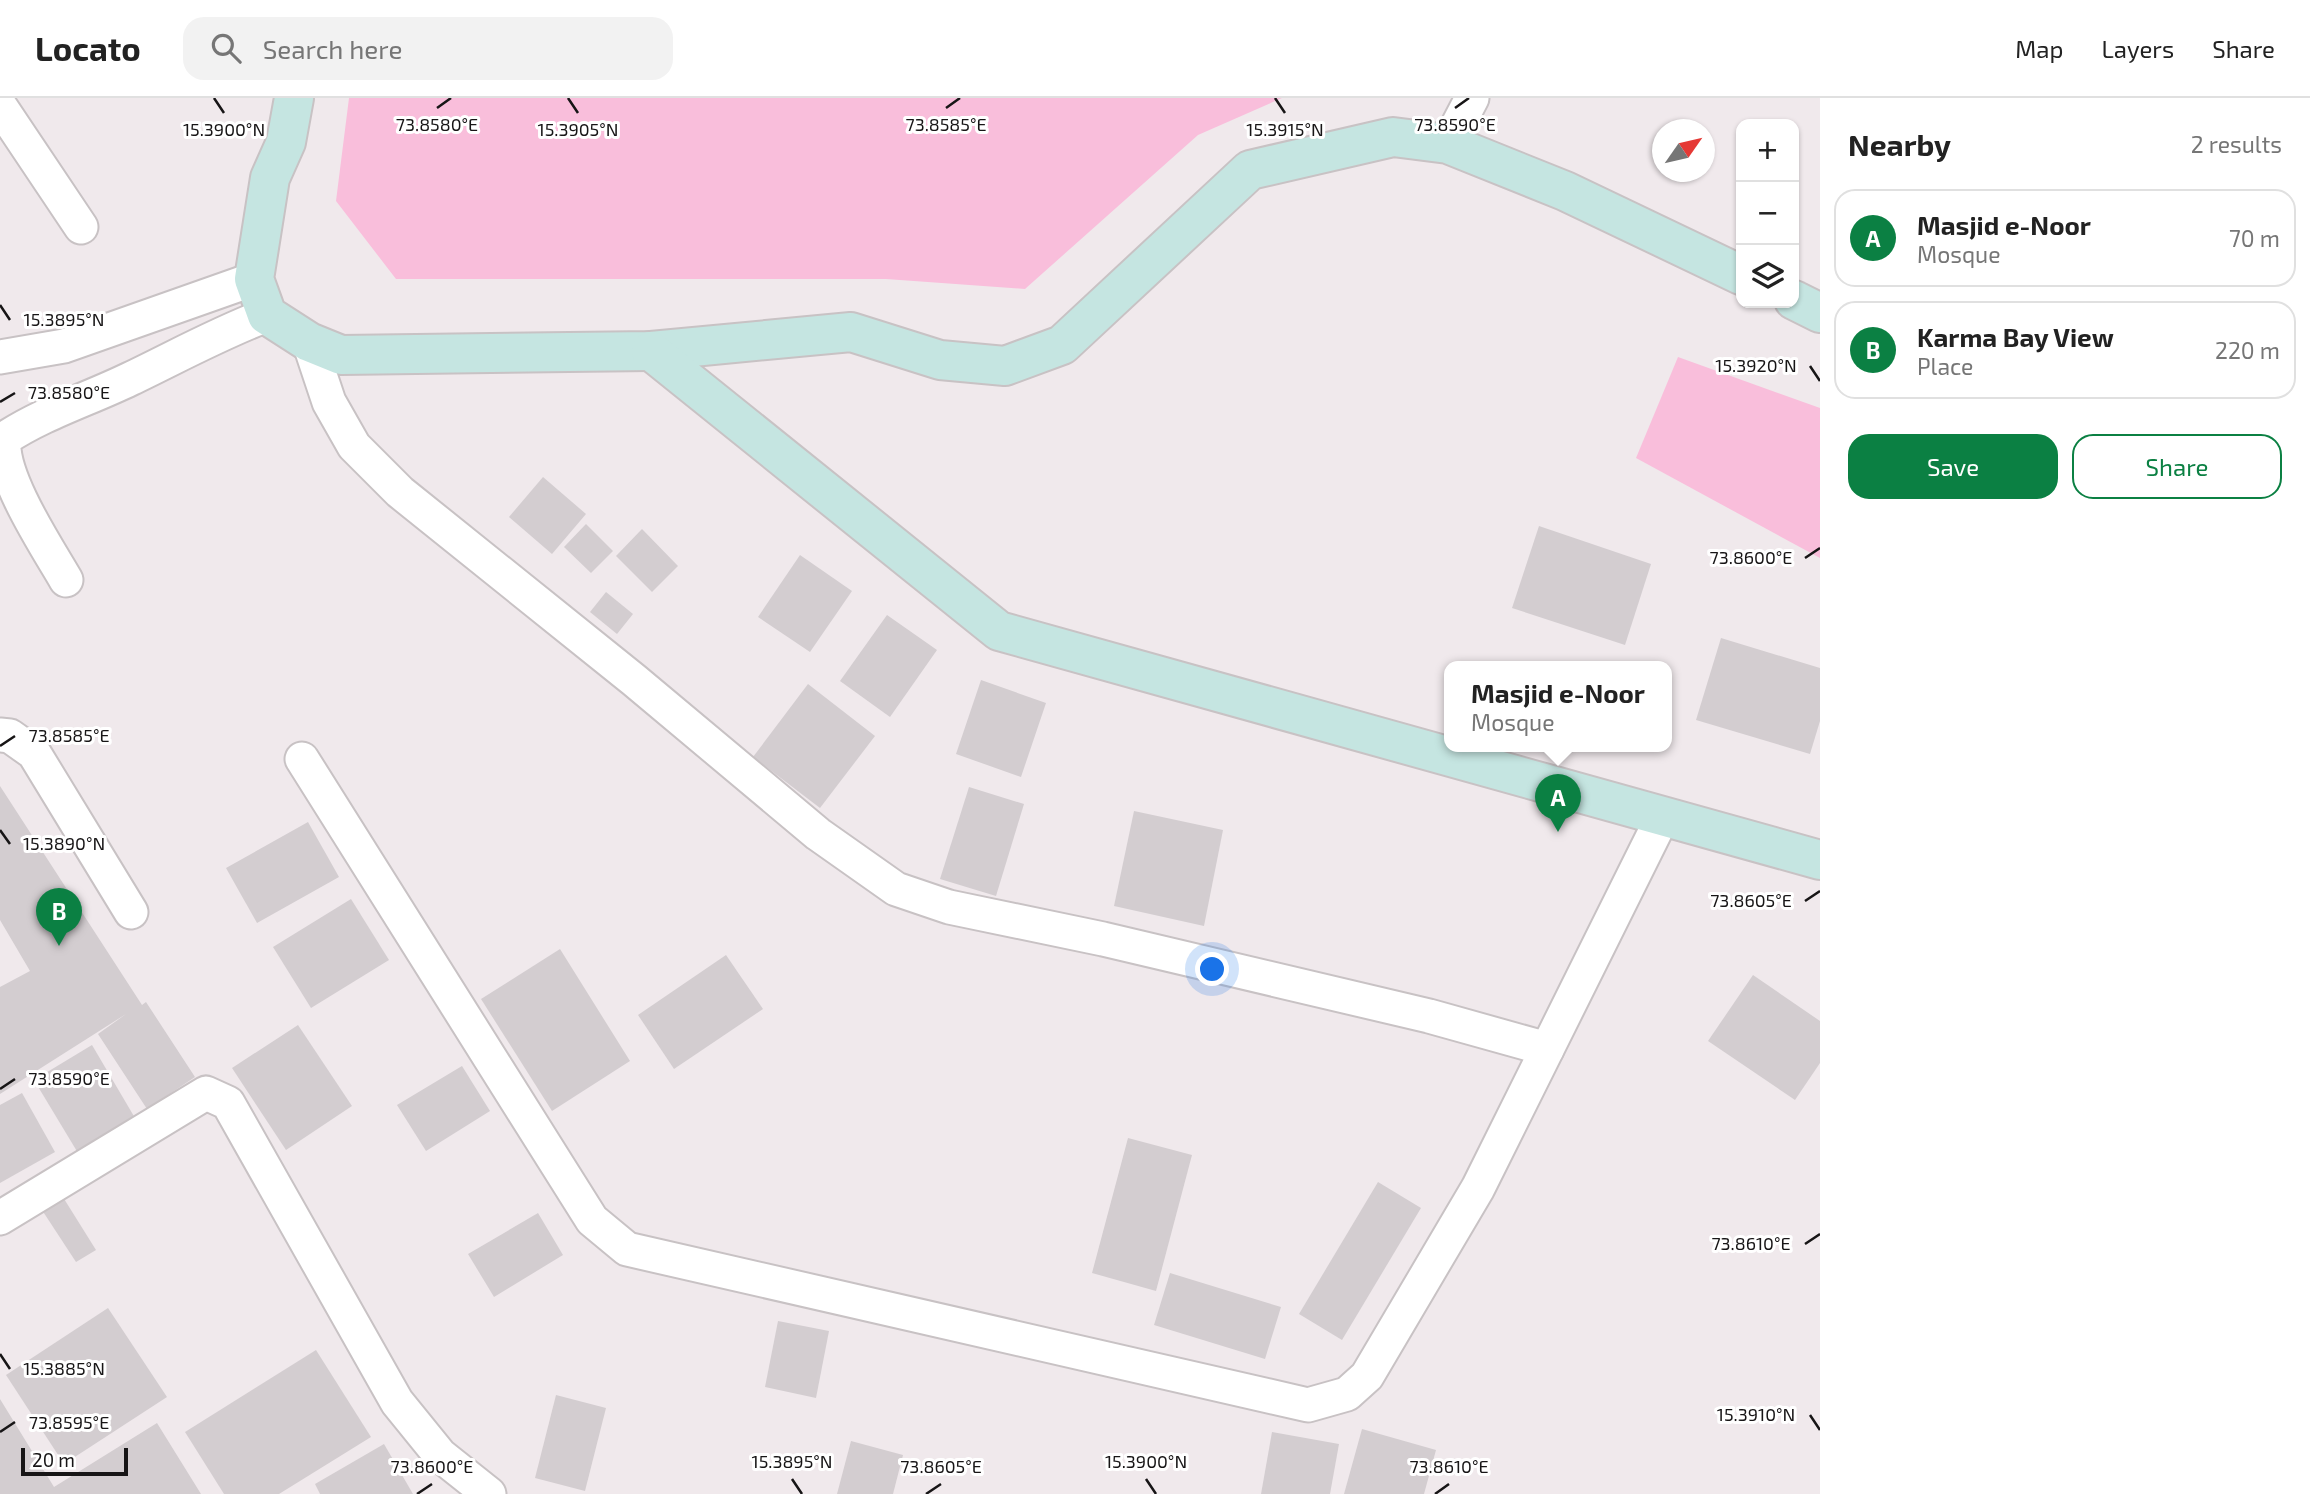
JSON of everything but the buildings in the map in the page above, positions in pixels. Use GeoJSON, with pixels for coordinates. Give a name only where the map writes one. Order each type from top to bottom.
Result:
{"type":"FeatureCollection","features":[{"type":"Feature","properties":{"kind":"street"},"geometry":{"type":"LineString","coordinates":[[294,98],[286,142],[270,178],[254,279],[267,315],[309,342],[341,355],[652,351],[851,332],[940,360],[1005,366],[1062,345],[1250,170],[1393,137],[1448,144],[1565,191],[1736,273]]}},
{"type":"Feature","properties":{"kind":"street"},"geometry":{"type":"LineString","coordinates":[[1448,144],[1472,98]]}},
{"type":"Feature","properties":{"kind":"street"},"geometry":{"type":"LineString","coordinates":[[0,106],[81,227]]}},
{"type":"Feature","properties":{"kind":"street"},"geometry":{"type":"LineString","coordinates":[[0,357],[64,346],[254,279]]}},
{"type":"Feature","properties":{"kind":"street"},"geometry":{"type":"LineString","coordinates":[[1799,302],[1820,313]]}},
{"type":"Feature","properties":{"kind":"street"},"geometry":{"type":"LineString","coordinates":[[66,580],[8,472],[2,451],[4,439],[218,334],[267,315]]}},
{"type":"Feature","properties":{"kind":"street"},"geometry":{"type":"LineString","coordinates":[[309,342],[329,402],[354,446],[400,492],[634,680],[818,834],[897,889],[949,907],[1117,942],[1429,1016],[1547,1049]]}},
{"type":"Feature","properties":{"kind":"street"},"geometry":{"type":"LineString","coordinates":[[652,351],[999,631],[1820,860]]}},
{"type":"Feature","properties":{"kind":"street"},"geometry":{"type":"LineString","coordinates":[[0,735],[10,736],[34,754],[131,912]]}},
{"type":"Feature","properties":{"kind":"street"},"geometry":{"type":"LineString","coordinates":[[302,759],[592,1220],[627,1250],[1308,1405],[1348,1394],[1367,1376],[1478,1188],[1663,816]]}},
{"type":"Feature","properties":{"kind":"street"},"geometry":{"type":"LineString","coordinates":[[0,1218],[206,1093],[228,1103],[397,1402],[440,1455],[489,1494]]}},
{"type":"Feature","properties":{"kind":"shaded area"},"geometry":{"type":"Polygon","coordinates":[[[349,98],[1282,98],[1198,135],[1025,289],[886,279],[396,279],[336,201],[349,98]]]}},
{"type":"Feature","properties":{"kind":"shaded area"},"geometry":{"type":"Polygon","coordinates":[[[1678,357],[1820,408],[1820,558],[1636,458],[1678,357]]]}},
{"type":"Feature","properties":{"kind":"place","name":"Masjid e-Noor"},"geometry":{"type":"Point","coordinates":[1558,832]}},
{"type":"Feature","properties":{"kind":"place","name":"Karma Bay View"},"geometry":{"type":"Point","coordinates":[59,946]}}]}
